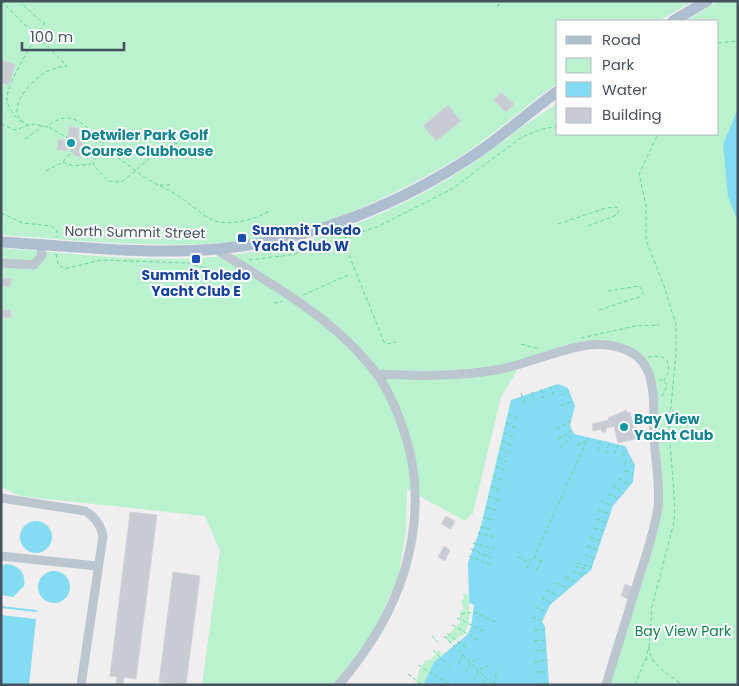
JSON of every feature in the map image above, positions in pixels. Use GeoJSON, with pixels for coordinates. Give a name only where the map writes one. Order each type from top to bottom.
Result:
{"type":"FeatureCollection","features":[{"type":"Feature","properties":{"kind":"main road"},"geometry":{"type":"LineString","coordinates":[[675,20],[706,1]]}},
{"type":"Feature","properties":{"kind":"main road","name":"North Summit Street"},"geometry":{"type":"LineString","coordinates":[[1,242],[132,250],[215,249],[276,241],[317,230],[355,217],[398,198],[480,150],[556,93]]}},
{"type":"Feature","properties":{"kind":"street"},"geometry":{"type":"LineString","coordinates":[[1,264],[34,265],[42,255],[40,244]]}},
{"type":"Feature","properties":{"kind":"street"},"geometry":{"type":"LineString","coordinates":[[215,249],[326,321],[354,347],[376,374],[396,409],[408,445],[416,500],[413,535],[400,587],[387,616],[364,651],[338,685]]}},
{"type":"Feature","properties":{"kind":"street"},"geometry":{"type":"LineString","coordinates":[[376,374],[434,376],[475,373],[502,369],[598,344],[628,350],[642,360],[652,382],[654,447],[659,490],[655,524],[606,685]]}},
{"type":"Feature","properties":{"kind":"street"},"geometry":{"type":"LineString","coordinates":[[1,498],[85,511],[94,517],[101,527],[103,536],[97,566],[81,685]]}},
{"type":"Feature","properties":{"kind":"street"},"geometry":{"type":"LineString","coordinates":[[1,556],[97,566]]}},
{"type":"Feature","properties":{"kind":"path"},"geometry":{"type":"LineString","coordinates":[[1,1],[67,66],[44,74],[21,96],[17,108],[23,123]]}},
{"type":"Feature","properties":{"kind":"path"},"geometry":{"type":"LineString","coordinates":[[19,1],[45,23],[23,56],[7,95],[10,109],[23,123],[48,127],[68,138]]}},
{"type":"Feature","properties":{"kind":"path"},"geometry":{"type":"LineString","coordinates":[[498,7],[500,1]]}},
{"type":"Feature","properties":{"kind":"path"},"geometry":{"type":"LineString","coordinates":[[719,43],[738,41]]}},
{"type":"Feature","properties":{"kind":"path"},"geometry":{"type":"LineString","coordinates":[[48,127],[58,118],[72,118],[95,137],[107,152],[123,160],[217,222],[253,218],[272,210]]}},
{"type":"Feature","properties":{"kind":"path"},"geometry":{"type":"LineString","coordinates":[[1,124],[15,130],[28,125]]}},
{"type":"Feature","properties":{"kind":"path"},"geometry":{"type":"LineString","coordinates":[[25,139],[44,126]]}},
{"type":"Feature","properties":{"kind":"path"},"geometry":{"type":"LineString","coordinates":[[1,213],[23,223],[55,228],[58,234],[56,260],[64,268],[101,260],[189,263],[232,276],[238,275],[253,258],[301,252],[387,222],[452,189],[522,137],[542,129],[556,126]]}},
{"type":"Feature","properties":{"kind":"path"},"geometry":{"type":"LineString","coordinates":[[635,685],[649,647],[652,607],[674,522],[675,508],[669,421],[676,361],[676,325],[664,286],[646,240],[646,206],[640,174],[658,135]]}},
{"type":"Feature","properties":{"kind":"path"},"geometry":{"type":"LineString","coordinates":[[92,163],[95,169],[112,183],[121,182],[161,148],[178,143]]}},
{"type":"Feature","properties":{"kind":"path"},"geometry":{"type":"LineString","coordinates":[[46,171],[63,162],[72,152]]}},
{"type":"Feature","properties":{"kind":"path"},"geometry":{"type":"LineString","coordinates":[[92,163],[94,158],[107,152]]}},
{"type":"Feature","properties":{"kind":"path"},"geometry":{"type":"LineString","coordinates":[[63,162],[73,166],[92,163]]}},
{"type":"Feature","properties":{"kind":"path"},"geometry":{"type":"LineString","coordinates":[[160,185],[170,185]]}},
{"type":"Feature","properties":{"kind":"path"},"geometry":{"type":"LineString","coordinates":[[558,224],[606,208],[616,207],[619,210],[617,215],[585,227]]}},
{"type":"Feature","properties":{"kind":"path"},"geometry":{"type":"LineString","coordinates":[[349,254],[384,342],[387,344],[396,342]]}},
{"type":"Feature","properties":{"kind":"path"},"geometry":{"type":"LineString","coordinates":[[274,303],[313,292],[348,275]]}},
{"type":"Feature","properties":{"kind":"path"},"geometry":{"type":"LineString","coordinates":[[599,310],[640,297],[644,292],[639,286],[608,291]]}},
{"type":"Feature","properties":{"kind":"path"},"geometry":{"type":"LineString","coordinates":[[578,339],[627,328],[659,325]]}},
{"type":"Feature","properties":{"kind":"path"},"geometry":{"type":"LineString","coordinates":[[520,344],[544,349]]}},
{"type":"Feature","properties":{"kind":"path"},"geometry":{"type":"LineString","coordinates":[[642,360],[660,356],[667,360],[669,371],[664,380],[667,390],[663,396],[654,402]]}},
{"type":"Feature","properties":{"kind":"path"},"geometry":{"type":"LineString","coordinates":[[652,382],[664,380]]}},
{"type":"Feature","properties":{"kind":"path"},"geometry":{"type":"LineString","coordinates":[[550,386],[553,394]]}},
{"type":"Feature","properties":{"kind":"path"},"geometry":{"type":"LineString","coordinates":[[541,389],[544,399]]}},
{"type":"Feature","properties":{"kind":"path"},"geometry":{"type":"LineString","coordinates":[[561,395],[569,391]]}},
{"type":"Feature","properties":{"kind":"path"},"geometry":{"type":"LineString","coordinates":[[532,392],[534,401]]}},
{"type":"Feature","properties":{"kind":"path"},"geometry":{"type":"LineString","coordinates":[[521,393],[525,404]]}},
{"type":"Feature","properties":{"kind":"path"},"geometry":{"type":"LineString","coordinates":[[561,406],[573,401]]}},
{"type":"Feature","properties":{"kind":"path"},"geometry":{"type":"LineString","coordinates":[[508,414],[517,418]]}},
{"type":"Feature","properties":{"kind":"path"},"geometry":{"type":"LineString","coordinates":[[556,429],[571,421]]}},
{"type":"Feature","properties":{"kind":"path"},"geometry":{"type":"LineString","coordinates":[[506,423],[516,428]]}},
{"type":"Feature","properties":{"kind":"path"},"geometry":{"type":"LineString","coordinates":[[558,439],[571,431]]}},
{"type":"Feature","properties":{"kind":"path"},"geometry":{"type":"LineString","coordinates":[[504,433],[515,438]]}},
{"type":"Feature","properties":{"kind":"path"},"geometry":{"type":"LineString","coordinates":[[560,448],[574,435]]}},
{"type":"Feature","properties":{"kind":"path"},"geometry":{"type":"LineString","coordinates":[[527,568],[532,557],[534,558],[587,439],[577,445]]}},
{"type":"Feature","properties":{"kind":"path"},"geometry":{"type":"LineString","coordinates":[[502,440],[512,446]]}},
{"type":"Feature","properties":{"kind":"path"},"geometry":{"type":"LineString","coordinates":[[598,450],[600,441]]}},
{"type":"Feature","properties":{"kind":"path"},"geometry":{"type":"LineString","coordinates":[[606,454],[609,443]]}},
{"type":"Feature","properties":{"kind":"path"},"geometry":{"type":"LineString","coordinates":[[614,454],[618,445]]}},
{"type":"Feature","properties":{"kind":"path"},"geometry":{"type":"LineString","coordinates":[[500,448],[508,453]]}},
{"type":"Feature","properties":{"kind":"path"},"geometry":{"type":"LineString","coordinates":[[622,457],[627,451]]}},
{"type":"Feature","properties":{"kind":"path"},"geometry":{"type":"LineString","coordinates":[[498,457],[506,462]]}},
{"type":"Feature","properties":{"kind":"path"},"geometry":{"type":"LineString","coordinates":[[624,464],[632,460]]}},
{"type":"Feature","properties":{"kind":"path"},"geometry":{"type":"LineString","coordinates":[[496,466],[506,472]]}},
{"type":"Feature","properties":{"kind":"path"},"geometry":{"type":"LineString","coordinates":[[624,472],[634,474]]}},
{"type":"Feature","properties":{"kind":"path"},"geometry":{"type":"LineString","coordinates":[[493,476],[506,482]]}},
{"type":"Feature","properties":{"kind":"path"},"geometry":{"type":"LineString","coordinates":[[620,479],[631,485]]}},
{"type":"Feature","properties":{"kind":"path"},"geometry":{"type":"LineString","coordinates":[[612,485],[624,493]]}},
{"type":"Feature","properties":{"kind":"path"},"geometry":{"type":"LineString","coordinates":[[491,486],[503,492]]}},
{"type":"Feature","properties":{"kind":"path"},"geometry":{"type":"LineString","coordinates":[[608,494],[619,499]]}},
{"type":"Feature","properties":{"kind":"path"},"geometry":{"type":"LineString","coordinates":[[488,496],[501,501]]}},
{"type":"Feature","properties":{"kind":"path"},"geometry":{"type":"LineString","coordinates":[[601,501],[613,506]]}},
{"type":"Feature","properties":{"kind":"path"},"geometry":{"type":"LineString","coordinates":[[486,507],[498,511]]}},
{"type":"Feature","properties":{"kind":"path"},"geometry":{"type":"LineString","coordinates":[[598,510],[610,514]]}},
{"type":"Feature","properties":{"kind":"path"},"geometry":{"type":"LineString","coordinates":[[484,517],[495,521]]}},
{"type":"Feature","properties":{"kind":"path"},"geometry":{"type":"LineString","coordinates":[[596,518],[607,522]]}},
{"type":"Feature","properties":{"kind":"path"},"geometry":{"type":"LineString","coordinates":[[480,527],[493,530]]}},
{"type":"Feature","properties":{"kind":"path"},"geometry":{"type":"LineString","coordinates":[[593,528],[604,532]]}},
{"type":"Feature","properties":{"kind":"path"},"geometry":{"type":"LineString","coordinates":[[478,533],[496,537]]}},
{"type":"Feature","properties":{"kind":"path"},"geometry":{"type":"LineString","coordinates":[[590,537],[601,541]]}},
{"type":"Feature","properties":{"kind":"path"},"geometry":{"type":"LineString","coordinates":[[473,543],[494,549]]}},
{"type":"Feature","properties":{"kind":"path"},"geometry":{"type":"LineString","coordinates":[[588,546],[598,550]]}},
{"type":"Feature","properties":{"kind":"path"},"geometry":{"type":"LineString","coordinates":[[470,549],[492,558]]}},
{"type":"Feature","properties":{"kind":"path"},"geometry":{"type":"LineString","coordinates":[[585,555],[595,559]]}},
{"type":"Feature","properties":{"kind":"path"},"geometry":{"type":"LineString","coordinates":[[469,556],[491,565]]}},
{"type":"Feature","properties":{"kind":"path"},"geometry":{"type":"LineString","coordinates":[[518,557],[529,562]]}},
{"type":"Feature","properties":{"kind":"path"},"geometry":{"type":"LineString","coordinates":[[534,558],[545,562]]}},
{"type":"Feature","properties":{"kind":"path"},"geometry":{"type":"LineString","coordinates":[[536,570],[541,561]]}},
{"type":"Feature","properties":{"kind":"path"},"geometry":{"type":"LineString","coordinates":[[577,563],[592,567]]}},
{"type":"Feature","properties":{"kind":"path"},"geometry":{"type":"LineString","coordinates":[[574,566],[587,569]]}},
{"type":"Feature","properties":{"kind":"path"},"geometry":{"type":"LineString","coordinates":[[573,572],[585,576]]}},
{"type":"Feature","properties":{"kind":"path"},"geometry":{"type":"LineString","coordinates":[[565,577],[576,582]]}},
{"type":"Feature","properties":{"kind":"path"},"geometry":{"type":"LineString","coordinates":[[556,583],[568,588]]}},
{"type":"Feature","properties":{"kind":"path"},"geometry":{"type":"LineString","coordinates":[[546,590],[560,596]]}},
{"type":"Feature","properties":{"kind":"path"},"geometry":{"type":"LineString","coordinates":[[542,598],[552,603]]}},
{"type":"Feature","properties":{"kind":"path"},"geometry":{"type":"LineString","coordinates":[[535,607],[547,612]]}},
{"type":"Feature","properties":{"kind":"path"},"geometry":{"type":"LineString","coordinates":[[461,614],[474,612],[497,623]]}},
{"type":"Feature","properties":{"kind":"path"},"geometry":{"type":"LineString","coordinates":[[532,617],[543,621]]}},
{"type":"Feature","properties":{"kind":"path"},"geometry":{"type":"LineString","coordinates":[[457,618],[486,632]]}},
{"type":"Feature","properties":{"kind":"path"},"geometry":{"type":"LineString","coordinates":[[452,625],[478,640]]}},
{"type":"Feature","properties":{"kind":"path"},"geometry":{"type":"LineString","coordinates":[[534,630],[546,630]]}},
{"type":"Feature","properties":{"kind":"path"},"geometry":{"type":"LineString","coordinates":[[447,633],[468,649]]}},
{"type":"Feature","properties":{"kind":"path"},"geometry":{"type":"LineString","coordinates":[[432,636],[438,642]]}},
{"type":"Feature","properties":{"kind":"path"},"geometry":{"type":"LineString","coordinates":[[444,636],[494,685]]}},
{"type":"Feature","properties":{"kind":"path"},"geometry":{"type":"LineString","coordinates":[[534,641],[546,640]]}},
{"type":"Feature","properties":{"kind":"path"},"geometry":{"type":"LineString","coordinates":[[649,647],[654,660]]}},
{"type":"Feature","properties":{"kind":"path"},"geometry":{"type":"LineString","coordinates":[[433,650],[450,667]]}},
{"type":"Feature","properties":{"kind":"path"},"geometry":{"type":"LineString","coordinates":[[535,651],[547,650]]}},
{"type":"Feature","properties":{"kind":"path"},"geometry":{"type":"LineString","coordinates":[[458,664],[463,654]]}},
{"type":"Feature","properties":{"kind":"path"},"geometry":{"type":"LineString","coordinates":[[466,672],[470,662],[479,658]]}},
{"type":"Feature","properties":{"kind":"path"},"geometry":{"type":"LineString","coordinates":[[645,660],[649,658],[654,660],[683,685]]}},
{"type":"Feature","properties":{"kind":"path"},"geometry":{"type":"LineString","coordinates":[[534,662],[548,660]]}},
{"type":"Feature","properties":{"kind":"path"},"geometry":{"type":"LineString","coordinates":[[418,665],[451,685]]}},
{"type":"Feature","properties":{"kind":"path"},"geometry":{"type":"LineString","coordinates":[[474,680],[478,670],[488,666]]}},
{"type":"Feature","properties":{"kind":"path"},"geometry":{"type":"LineString","coordinates":[[494,685],[497,671]]}},
{"type":"Feature","properties":{"kind":"path"},"geometry":{"type":"LineString","coordinates":[[535,672],[548,672]]}},
{"type":"Feature","properties":{"kind":"path"},"geometry":{"type":"LineString","coordinates":[[408,674],[422,685]]}},
{"type":"Feature","properties":{"kind":"path"},"geometry":{"type":"LineString","coordinates":[[484,685],[486,677]]}},
{"type":"Feature","properties":{"kind":"path"},"geometry":{"type":"LineString","coordinates":[[536,684],[549,683]]}},
{"type":"Feature","properties":{"kind":"green space"},"geometry":{"type":"Polygon","coordinates":[[[1,1],[693,1],[661,20],[556,20],[556,84],[467,152],[384,198],[324,222],[263,238],[203,244],[116,243],[1,235],[1,1]]]}},
{"type":"Feature","properties":{"kind":"green space","name":"Bay View Park"},"geometry":{"type":"Polygon","coordinates":[[[718,1],[738,1],[738,108],[724,141],[738,200],[738,685],[609,685],[652,551],[662,510],[658,406],[650,367],[643,355],[627,347],[603,340],[514,363],[516,372],[501,397],[473,513],[465,521],[407,489],[406,531],[398,577],[376,627],[343,674],[332,685],[202,685],[220,551],[205,516],[20,496],[1,487],[1,248],[107,257],[187,259],[242,254],[300,242],[356,224],[410,200],[452,177],[556,104],[556,135],[719,135],[719,20],[688,20],[718,1]]]}},
{"type":"Feature","properties":{"kind":"green space"},"geometry":{"type":"Polygon","coordinates":[[[463,593],[468,596],[469,615],[467,629],[450,643],[445,638],[460,622],[460,610],[464,610],[461,600],[464,599],[463,593]]]}},
{"type":"Feature","properties":{"kind":"green space"},"geometry":{"type":"Polygon","coordinates":[[[439,650],[442,654],[434,662],[423,685],[416,685],[419,671],[425,661],[431,659],[439,650]]]}},
{"type":"Feature","properties":{"kind":"water"},"geometry":{"type":"Polygon","coordinates":[[[738,108],[738,222],[728,197],[723,144],[738,108]]]}},
{"type":"Feature","properties":{"kind":"water"},"geometry":{"type":"Polygon","coordinates":[[[558,384],[568,388],[575,406],[570,425],[574,434],[625,446],[635,465],[633,482],[613,506],[591,570],[550,605],[542,622],[545,626],[549,685],[423,685],[434,662],[467,635],[471,627],[474,605],[469,603],[468,563],[481,526],[511,400],[558,384]]]}},
{"type":"Feature","properties":{"kind":"water"},"geometry":{"type":"Polygon","coordinates":[[[36,521],[48,525],[52,537],[48,549],[36,553],[24,549],[20,537],[24,525],[36,521]]]}},
{"type":"Feature","properties":{"kind":"water"},"geometry":{"type":"Polygon","coordinates":[[[6,564],[21,570],[24,577],[24,586],[13,597],[1,595],[1,566],[6,564]]]}},
{"type":"Feature","properties":{"kind":"water"},"geometry":{"type":"Polygon","coordinates":[[[54,571],[66,575],[70,587],[66,599],[54,603],[42,599],[38,587],[42,575],[54,571]]]}},
{"type":"Feature","properties":{"kind":"water"},"geometry":{"type":"Polygon","coordinates":[[[1,615],[36,619],[29,685],[1,685],[1,615]]]}},
{"type":"Feature","properties":{"kind":"building"},"geometry":{"type":"Polygon","coordinates":[[[1,60],[15,65],[9,85],[1,82],[1,60]]]}},
{"type":"Feature","properties":{"kind":"building"},"geometry":{"type":"Polygon","coordinates":[[[501,92],[514,104],[506,112],[494,100],[501,92]]]}},
{"type":"Feature","properties":{"kind":"building"},"geometry":{"type":"Polygon","coordinates":[[[448,105],[461,121],[436,141],[423,126],[448,105]]]}},
{"type":"Feature","properties":{"kind":"building","name":"Detwiler Park Golf Course Clubhouse"},"geometry":{"type":"Polygon","coordinates":[[[69,127],[79,128],[78,138],[91,152],[90,158],[75,156],[67,146],[67,151],[57,149],[58,139],[67,141],[69,127]]]}},
{"type":"Feature","properties":{"kind":"building"},"geometry":{"type":"Polygon","coordinates":[[[1,278],[11,279],[10,287],[1,286],[1,278]]]}},
{"type":"Feature","properties":{"kind":"building"},"geometry":{"type":"Polygon","coordinates":[[[1,310],[11,310],[11,318],[1,317],[1,310]]]}},
{"type":"Feature","properties":{"kind":"building","name":"Bay View Yacht Club"},"geometry":{"type":"Polygon","coordinates":[[[626,410],[627,413],[630,412],[636,439],[618,443],[614,426],[611,427],[608,418],[626,410]]]}},
{"type":"Feature","properties":{"kind":"building"},"geometry":{"type":"Polygon","coordinates":[[[609,420],[611,427],[606,428],[606,432],[602,432],[601,429],[593,431],[592,424],[609,420]]]}},
{"type":"Feature","properties":{"kind":"building"},"geometry":{"type":"Polygon","coordinates":[[[130,512],[157,515],[136,679],[124,677],[123,685],[116,685],[117,677],[110,676],[130,512]]]}},
{"type":"Feature","properties":{"kind":"building"},"geometry":{"type":"Polygon","coordinates":[[[446,516],[455,521],[451,529],[441,524],[446,516]]]}},
{"type":"Feature","properties":{"kind":"building"},"geometry":{"type":"Polygon","coordinates":[[[444,546],[450,550],[445,561],[438,557],[444,546]]]}},
{"type":"Feature","properties":{"kind":"building"},"geometry":{"type":"Polygon","coordinates":[[[173,572],[200,576],[186,685],[159,682],[173,572]]]}},
{"type":"Feature","properties":{"kind":"building"},"geometry":{"type":"Polygon","coordinates":[[[625,584],[632,587],[628,599],[621,596],[625,584]]]}},
{"type":"Feature","properties":{"kind":"waterway"},"geometry":{"type":"LineString","coordinates":[[1,607],[36,611]]}},
{"type":"Feature","properties":{"kind":"place","name":"Detwiler Park Golf Course Clubhouse"},"geometry":{"type":"Point","coordinates":[71,143]}},
{"type":"Feature","properties":{"kind":"place","name":"Summit Toledo Yacht Club W"},"geometry":{"type":"Point","coordinates":[242,238]}},
{"type":"Feature","properties":{"kind":"place","name":"Summit Toledo Yacht Club E"},"geometry":{"type":"Point","coordinates":[196,259]}},
{"type":"Feature","properties":{"kind":"place","name":"Bay View Yacht Club"},"geometry":{"type":"Point","coordinates":[624,427]}}]}
